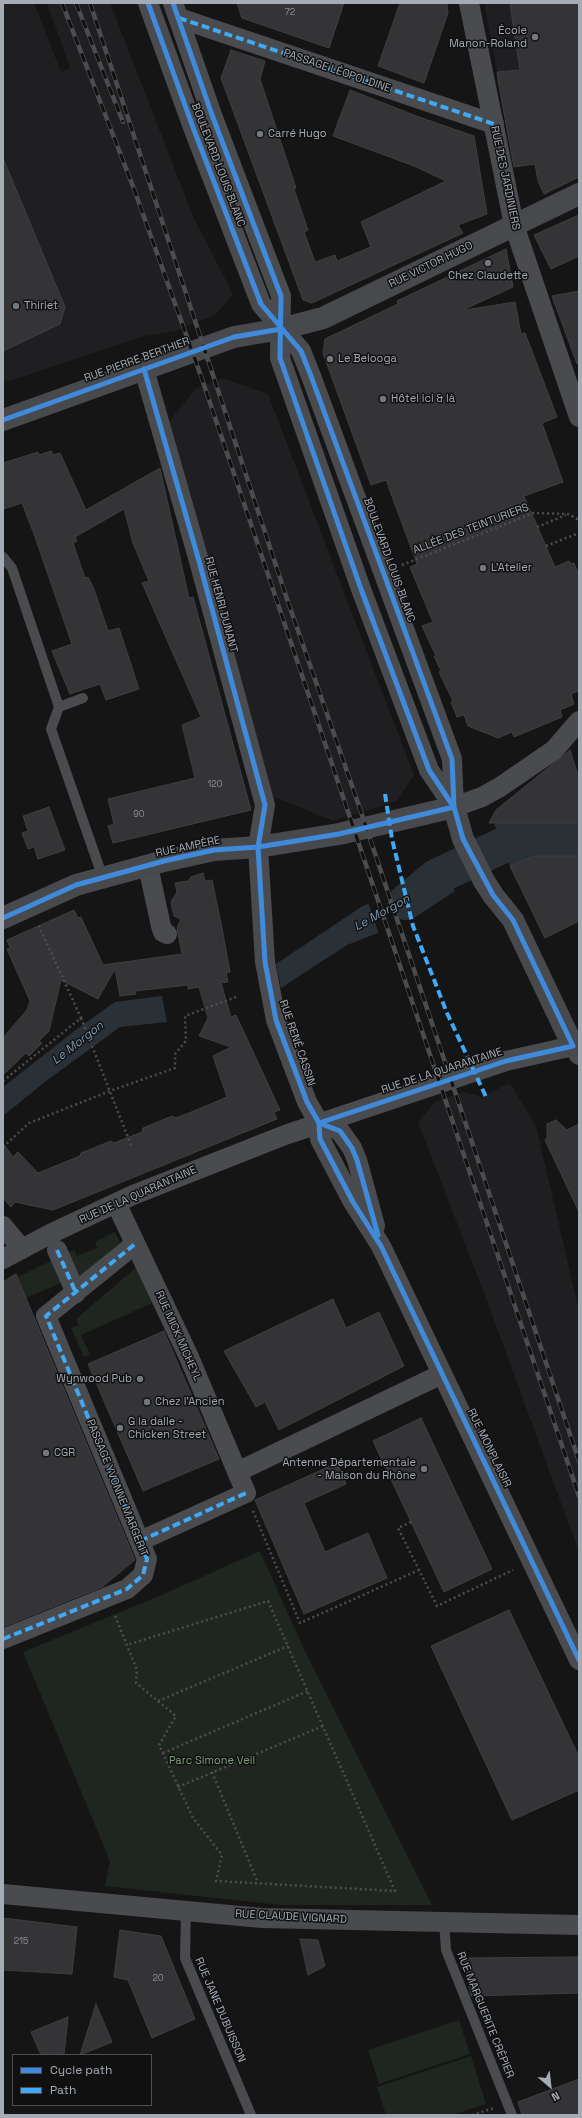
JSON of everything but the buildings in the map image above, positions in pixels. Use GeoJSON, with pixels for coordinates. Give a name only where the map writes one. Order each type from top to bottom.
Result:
{"type":"FeatureCollection","features":[{"type":"Feature","properties":{"kind":"street","name":"BOULEVARD LOUIS BLANC"},"geometry":{"type":"LineString","coordinates":[[148,3],[194,130],[261,304],[301,351],[452,759],[454,807],[463,839],[484,881],[512,920],[577,1049]]}},
{"type":"Feature","properties":{"kind":"street","name":"RUE DES JARDINIERS"},"geometry":{"type":"LineString","coordinates":[[469,3],[514,225],[579,416]]}},
{"type":"Feature","properties":{"kind":"street","name":"BOULEVARD LOUIS BLANC"},"geometry":{"type":"LineString","coordinates":[[176,10],[212,115],[281,296],[280,358],[361,589],[429,770],[454,807]]}},
{"type":"Feature","properties":{"kind":"street","name":"PASSAGE LÉOPOLDINE"},"geometry":{"type":"LineString","coordinates":[[176,10],[494,124]]}},
{"type":"Feature","properties":{"kind":"street","name":"RUE VICTOR HUGO"},"geometry":{"type":"LineString","coordinates":[[281,329],[323,318],[579,194]]}},
{"type":"Feature","properties":{"kind":"street","name":"RUE PIERRE BERTHIER"},"geometry":{"type":"LineString","coordinates":[[3,420],[182,354],[234,337],[281,329]]}},
{"type":"Feature","properties":{"kind":"street","name":"RUE HENRI DUNANT"},"geometry":{"type":"LineString","coordinates":[[144,369],[199,561],[265,805],[258,847]]}},
{"type":"Feature","properties":{"kind":"street"},"geometry":{"type":"LineString","coordinates":[[454,807],[482,797],[506,783],[554,750],[579,720]]}},
{"type":"Feature","properties":{"kind":"street","name":"RUE AMPÈRE"},"geometry":{"type":"LineString","coordinates":[[3,918],[76,885],[148,866],[214,850],[258,847],[339,834],[454,807]]}},
{"type":"Feature","properties":{"kind":"street","name":"RUE RENÉ CASSIN"},"geometry":{"type":"LineString","coordinates":[[258,847],[265,962],[271,999],[276,1020],[302,1090],[319,1123]]}},
{"type":"Feature","properties":{"kind":"street"},"geometry":{"type":"LineString","coordinates":[[148,866],[161,926],[163,932],[167,934]]}},
{"type":"Feature","properties":{"kind":"street","name":"RUE DE LA QUARANTAINE"},"geometry":{"type":"LineString","coordinates":[[3,1259],[116,1203],[164,1182],[319,1123],[506,1061],[577,1049]]}},
{"type":"Feature","properties":{"kind":"street","name":"RUE MONPLAISIR"},"geometry":{"type":"LineString","coordinates":[[319,1123],[340,1131],[352,1148],[357,1160],[381,1246],[579,1660]]}},
{"type":"Feature","properties":{"kind":"street","name":"RUE MICK MICHEYL"},"geometry":{"type":"LineString","coordinates":[[116,1203],[189,1357],[246,1493]]}},
{"type":"Feature","properties":{"kind":"street"},"geometry":{"type":"LineString","coordinates":[[3,1226],[22,1249]]}},
{"type":"Feature","properties":{"kind":"street","name":"PASSAGE YVONNE MARGERIT"},"geometry":{"type":"LineString","coordinates":[[3,1639],[127,1589],[143,1575],[147,1558],[46,1316],[135,1244]]}},
{"type":"Feature","properties":{"kind":"street"},"geometry":{"type":"LineString","coordinates":[[57,1250],[76,1293]]}},
{"type":"Feature","properties":{"kind":"street"},"geometry":{"type":"LineString","coordinates":[[237,1472],[442,1374]]}},
{"type":"Feature","properties":{"kind":"street"},"geometry":{"type":"LineString","coordinates":[[140,1541],[246,1493]]}},
{"type":"Feature","properties":{"kind":"street","name":"RUE CLAUDE VIGNARD"},"geometry":{"type":"LineString","coordinates":[[3,1894],[262,1918],[579,1925]]}},
{"type":"Feature","properties":{"kind":"lane"},"geometry":{"type":"LineString","coordinates":[[3,557],[12,568],[59,707],[52,729],[103,878]]}},
{"type":"Feature","properties":{"kind":"lane"},"geometry":{"type":"LineString","coordinates":[[59,707],[83,698]]}},
{"type":"Feature","properties":{"kind":"lane","name":"RUE JANE DUBUISSON"},"geometry":{"type":"LineString","coordinates":[[186,1910],[185,1958],[251,2115]]}},
{"type":"Feature","properties":{"kind":"lane","name":"RUE MARGUERITE CRÉPIER"},"geometry":{"type":"LineString","coordinates":[[444,1922],[446,1950],[512,2115]]}},
{"type":"Feature","properties":{"kind":"path"},"geometry":{"type":"LineString","coordinates":[[546,546],[579,533]]}},
{"type":"Feature","properties":{"kind":"path"},"geometry":{"type":"LineString","coordinates":[[37,923],[95,1050],[131,1145]]}},
{"type":"Feature","properties":{"kind":"path"},"geometry":{"type":"LineString","coordinates":[[3,1147],[29,1123],[110,1091],[175,1068],[175,1054],[186,1041],[185,1016],[236,997]]}},
{"type":"Feature","properties":{"kind":"path"},"geometry":{"type":"LineString","coordinates":[[3,1081],[81,1018]]}},
{"type":"Feature","properties":{"kind":"path"},"geometry":{"type":"LineString","coordinates":[[246,1493],[300,1623],[419,1570]]}},
{"type":"Feature","properties":{"kind":"path"},"geometry":{"type":"LineString","coordinates":[[411,1522],[398,1528],[437,1606],[531,1560]]}},
{"type":"Feature","properties":{"kind":"path"},"geometry":{"type":"LineString","coordinates":[[107,1597],[137,1670],[136,1683],[176,1716],[159,1745],[193,1818],[222,1855],[216,1881],[395,1891],[268,1601],[127,1645]]}},
{"type":"Feature","properties":{"kind":"path"},"geometry":{"type":"LineString","coordinates":[[158,1701],[288,1646]]}},
{"type":"Feature","properties":{"kind":"path"},"geometry":{"type":"LineString","coordinates":[[163,1753],[308,1691]]}},
{"type":"Feature","properties":{"kind":"path"},"geometry":{"type":"LineString","coordinates":[[178,1787],[323,1726]]}},
{"type":"Feature","properties":{"kind":"path"},"geometry":{"type":"LineString","coordinates":[[212,1772],[258,1883]]}},
{"type":"Feature","properties":{"kind":"shaded area"},"geometry":{"type":"Polygon","coordinates":[[[3,3],[34,3],[61,72],[70,68],[47,3],[110,3],[193,216],[233,294],[215,315],[176,331],[144,336],[10,381],[3,379],[3,3]]]}},
{"type":"Feature","properties":{"kind":"shaded area","name":"École Manon-Roland"},"geometry":{"type":"Polygon","coordinates":[[[484,3],[579,3],[515,85],[513,70],[497,72],[484,3]]]}},
{"type":"Feature","properties":{"kind":"shaded area"},"geometry":{"type":"Polygon","coordinates":[[[222,378],[268,394],[414,775],[397,801],[333,821],[265,793],[167,424],[195,389],[222,378]]]}},
{"type":"Feature","properties":{"kind":"shaded area"},"geometry":{"type":"Polygon","coordinates":[[[510,1083],[536,1126],[579,1311],[579,1552],[486,1298],[418,1122],[436,1101],[464,1092],[481,1097],[510,1083]]]}},
{"type":"Feature","properties":{"kind":"green space"},"geometry":{"type":"Polygon","coordinates":[[[115,1232],[120,1243],[84,1273],[77,1276],[66,1253],[74,1250],[77,1256],[97,1248],[95,1242],[115,1232]]]}},
{"type":"Feature","properties":{"kind":"green space"},"geometry":{"type":"Polygon","coordinates":[[[53,1260],[63,1282],[26,1298],[18,1277],[53,1260]]]}},
{"type":"Feature","properties":{"kind":"green space"},"geometry":{"type":"Polygon","coordinates":[[[140,1264],[156,1299],[150,1304],[81,1335],[90,1354],[84,1357],[71,1328],[79,1325],[76,1319],[140,1264]]]}},
{"type":"Feature","properties":{"kind":"green space","name":"Parc Simone Veil"},"geometry":{"type":"Polygon","coordinates":[[[260,1551],[303,1647],[432,1905],[281,1905],[105,1886],[110,1861],[23,1652],[157,1597],[260,1551]]]}},
{"type":"Feature","properties":{"kind":"green space"},"geometry":{"type":"Polygon","coordinates":[[[459,2020],[470,2054],[379,2084],[368,2050],[459,2020]]]}},
{"type":"Feature","properties":{"kind":"green space"},"geometry":{"type":"Polygon","coordinates":[[[471,2056],[486,2104],[452,2115],[386,2115],[377,2087],[471,2056]]]}},
{"type":"Feature","properties":{"kind":"water"},"geometry":{"type":"Polygon","coordinates":[[[494,823],[579,823],[579,856],[534,856],[510,866],[494,823]]]}},
{"type":"Feature","properties":{"kind":"water"},"geometry":{"type":"Polygon","coordinates":[[[438,858],[455,891],[411,920],[347,945],[281,988],[276,964],[361,907],[413,883],[438,858]]]}},
{"type":"Feature","properties":{"kind":"water"},"geometry":{"type":"Polygon","coordinates":[[[162,996],[167,1022],[120,1027],[46,1081],[3,1116],[3,1087],[77,1029],[115,1002],[162,996]]]}},
{"type":"Feature","properties":{"kind":"pier"},"geometry":{"type":"Polygon","coordinates":[[[406,885],[416,920],[379,934],[368,902],[396,890],[406,918],[398,889],[406,885]]]}},
{"type":"Feature","properties":{"kind":"waterway","name":"Le Morgon"},"geometry":{"type":"LineString","coordinates":[[406,902],[436,877],[512,841],[534,838],[579,839]]}},
{"type":"Feature","properties":{"kind":"railway"},"geometry":{"type":"LineString","coordinates":[[62,3],[134,189],[202,379],[579,1496]]}},
{"type":"Feature","properties":{"kind":"railway"},"geometry":{"type":"LineString","coordinates":[[76,3],[123,122]]}},
{"type":"Feature","properties":{"kind":"railway"},"geometry":{"type":"LineString","coordinates":[[90,3],[287,599],[358,803],[579,1461]]}},
{"type":"Feature","properties":{"kind":"marked path"},"geometry":{"type":"LineString","coordinates":[[179,18],[494,124]]}},
{"type":"Feature","properties":{"kind":"marked path"},"geometry":{"type":"LineString","coordinates":[[385,794],[392,839],[413,926],[447,1013],[487,1099]]}},
{"type":"Feature","properties":{"kind":"marked path"},"geometry":{"type":"LineString","coordinates":[[3,1639],[127,1589],[143,1575],[147,1559],[46,1316],[135,1244]]}},
{"type":"Feature","properties":{"kind":"marked path"},"geometry":{"type":"LineString","coordinates":[[57,1250],[76,1293]]}},
{"type":"Feature","properties":{"kind":"marked path"},"geometry":{"type":"LineString","coordinates":[[140,1541],[246,1493]]}},
{"type":"Feature","properties":{"kind":"cycle path"},"geometry":{"type":"LineString","coordinates":[[148,3],[194,130],[261,304],[301,351],[311,376],[452,759],[454,807],[463,839],[493,895],[513,920],[573,1046],[506,1061],[319,1123]]}},
{"type":"Feature","properties":{"kind":"cycle path"},"geometry":{"type":"LineString","coordinates":[[173,3],[212,115],[281,296],[280,358],[361,589],[429,770],[453,806]]}},
{"type":"Feature","properties":{"kind":"cycle path"},"geometry":{"type":"LineString","coordinates":[[3,420],[234,337],[281,329]]}},
{"type":"Feature","properties":{"kind":"cycle path"},"geometry":{"type":"LineString","coordinates":[[144,369],[199,561],[265,805],[258,847],[265,962],[276,1020],[307,1102],[319,1123],[320,1139],[353,1202],[381,1246],[579,1660]]}},
{"type":"Feature","properties":{"kind":"cycle path"},"geometry":{"type":"LineString","coordinates":[[3,918],[76,885],[164,861],[214,850],[258,847],[339,834],[454,807]]}},
{"type":"Feature","properties":{"kind":"cycle path"},"geometry":{"type":"LineString","coordinates":[[319,1123],[340,1131],[352,1148],[357,1160],[378,1235]]}},
{"type":"Feature","properties":{"kind":"place","name":"École Manon-Roland"},"geometry":{"type":"Point","coordinates":[535,37]}},
{"type":"Feature","properties":{"kind":"place","name":"Carré Hugo"},"geometry":{"type":"Point","coordinates":[260,134]}},
{"type":"Feature","properties":{"kind":"place","name":"Chez Claudette"},"geometry":{"type":"Point","coordinates":[488,263]}},
{"type":"Feature","properties":{"kind":"place","name":"Thiriet"},"geometry":{"type":"Point","coordinates":[16,306]}},
{"type":"Feature","properties":{"kind":"place","name":"Le Belooga"},"geometry":{"type":"Point","coordinates":[330,359]}},
{"type":"Feature","properties":{"kind":"place","name":"Hôtel ici & là"},"geometry":{"type":"Point","coordinates":[383,399]}},
{"type":"Feature","properties":{"kind":"place","name":"L'Atelier"},"geometry":{"type":"Point","coordinates":[483,568]}},
{"type":"Feature","properties":{"kind":"place","name":"Wynwood Pub"},"geometry":{"type":"Point","coordinates":[140,1379]}},
{"type":"Feature","properties":{"kind":"place","name":"Chez l'Ancien"},"geometry":{"type":"Point","coordinates":[147,1402]}},
{"type":"Feature","properties":{"kind":"place","name":"G la dalle - Chicken Street"},"geometry":{"type":"Point","coordinates":[120,1428]}},
{"type":"Feature","properties":{"kind":"place","name":"CGR"},"geometry":{"type":"Point","coordinates":[46,1453]}},
{"type":"Feature","properties":{"kind":"place","name":"Antenne Départementale - Maison du Rhône"},"geometry":{"type":"Point","coordinates":[424,1469]}}]}
